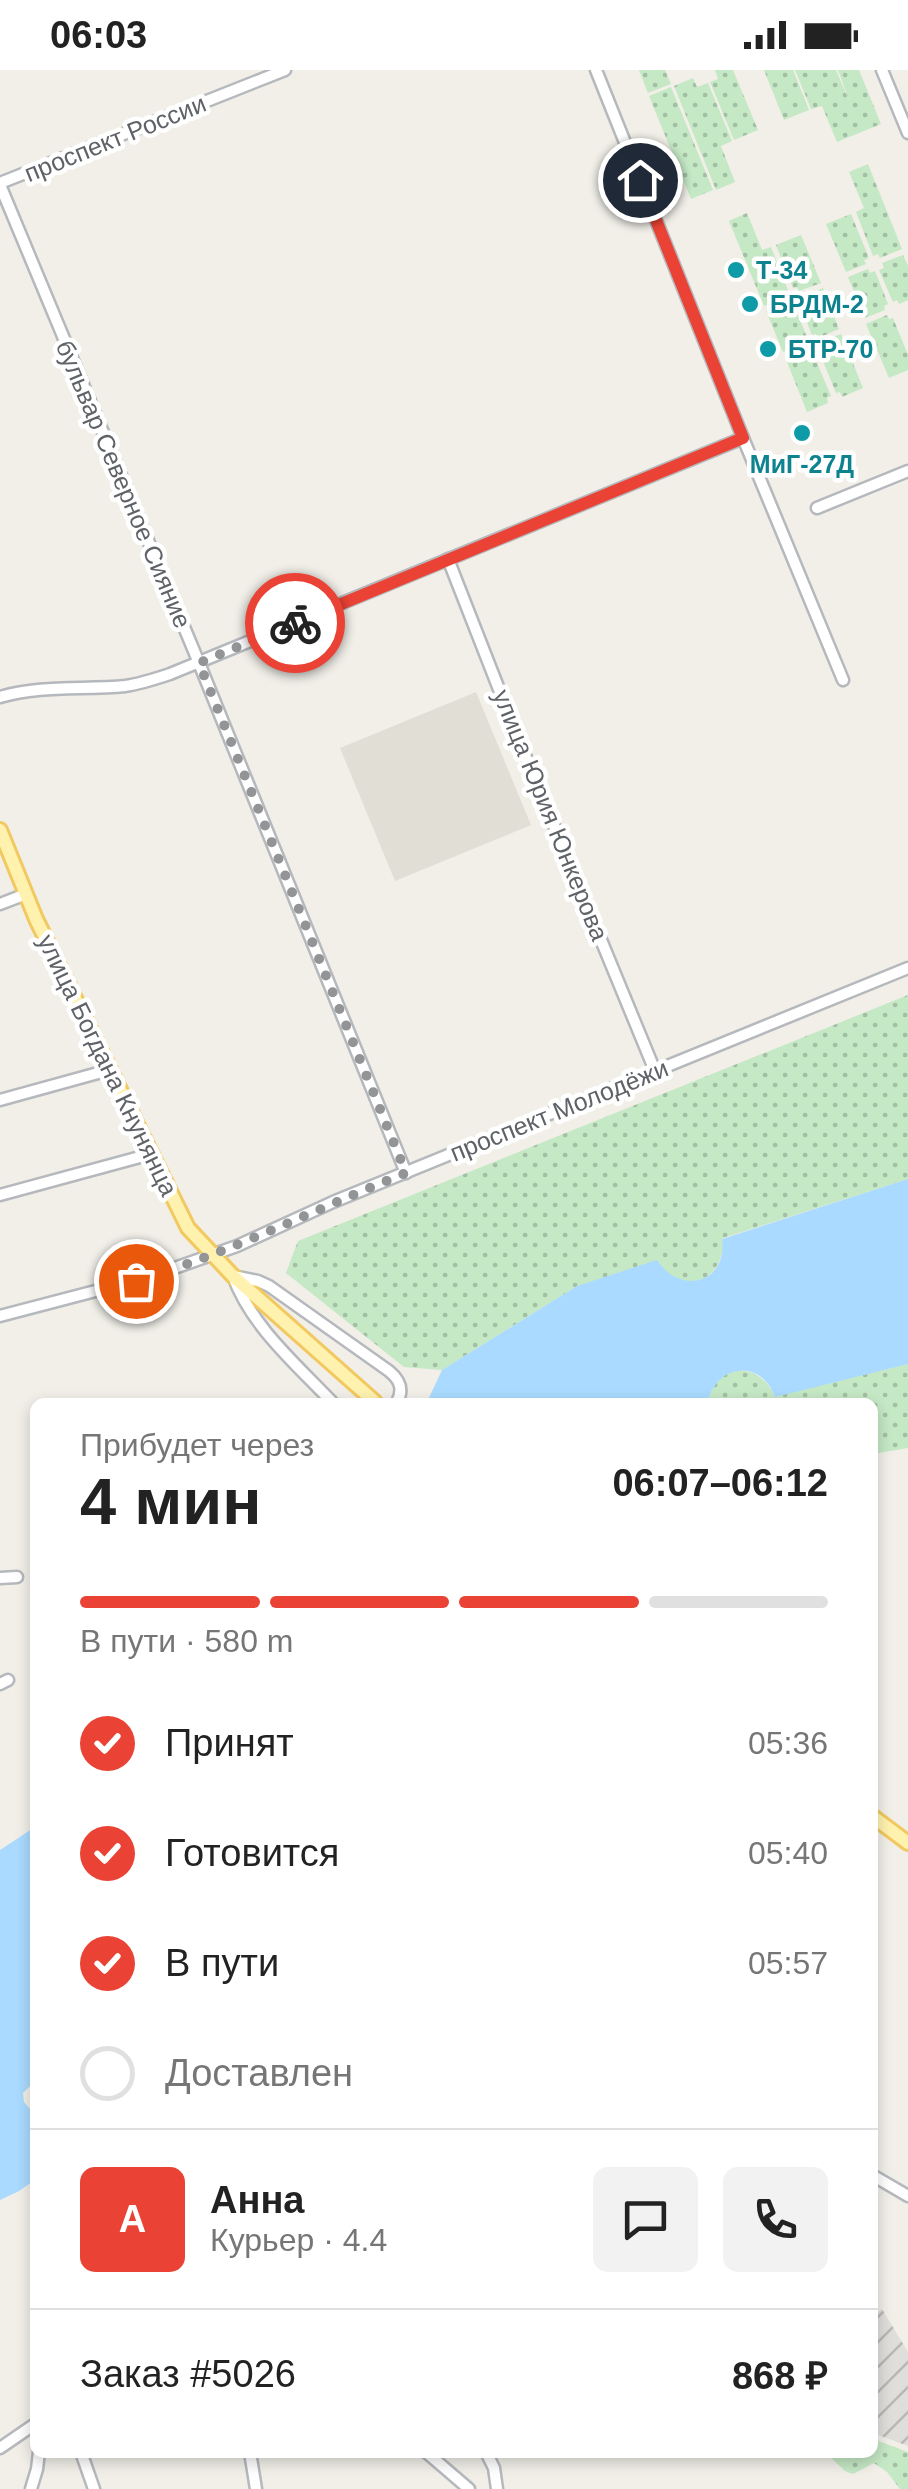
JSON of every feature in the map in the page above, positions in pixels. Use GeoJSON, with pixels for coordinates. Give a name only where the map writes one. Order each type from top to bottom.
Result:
{"type":"FeatureCollection","features":[{"type":"Feature","properties":{"kind":"main road","name":"улица Богдана Кнунянца"},"geometry":{"type":"LineString","coordinates":[[0,830],[26,894],[181,1216],[233,1276],[370,1398]]}},
{"type":"Feature","properties":{"kind":"main road"},"geometry":{"type":"LineString","coordinates":[[878,1820],[908,1843]]}},
{"type":"Feature","properties":{"kind":"street","name":"проспект России"},"geometry":{"type":"LineString","coordinates":[[0,184],[285,70]]}},
{"type":"Feature","properties":{"kind":"street"},"geometry":{"type":"LineString","coordinates":[[596,70],[843,680]]}},
{"type":"Feature","properties":{"kind":"street"},"geometry":{"type":"LineString","coordinates":[[882,70],[908,134]]}},
{"type":"Feature","properties":{"kind":"street","name":"бульвар Северное Сияние"},"geometry":{"type":"LineString","coordinates":[[0,184],[406,1173]]}},
{"type":"Feature","properties":{"kind":"street"},"geometry":{"type":"LineString","coordinates":[[0,697],[149,681],[743,438]]}},
{"type":"Feature","properties":{"kind":"street"},"geometry":{"type":"LineString","coordinates":[[817,508],[908,471]]}},
{"type":"Feature","properties":{"kind":"street","name":"улица Юрия Юнкерова"},"geometry":{"type":"LineString","coordinates":[[448,558],[656,1071]]}},
{"type":"Feature","properties":{"kind":"street"},"geometry":{"type":"LineString","coordinates":[[0,904],[26,894]]}},
{"type":"Feature","properties":{"kind":"street","name":"проспект Молодёжи"},"geometry":{"type":"LineString","coordinates":[[0,1316],[110,1289],[212,1255],[908,968]]}},
{"type":"Feature","properties":{"kind":"street"},"geometry":{"type":"LineString","coordinates":[[0,1100],[110,1070]]}},
{"type":"Feature","properties":{"kind":"street"},"geometry":{"type":"LineString","coordinates":[[0,1195],[151,1154]]}},
{"type":"Feature","properties":{"kind":"street"},"geometry":{"type":"LineString","coordinates":[[233,1276],[251,1314],[328,1398]]}},
{"type":"Feature","properties":{"kind":"street"},"geometry":{"type":"LineString","coordinates":[[233,1276],[269,1286],[396,1376],[401,1388],[398,1398]]}},
{"type":"Feature","properties":{"kind":"street"},"geometry":{"type":"LineString","coordinates":[[0,1578],[17,1577]]}},
{"type":"Feature","properties":{"kind":"street"},"geometry":{"type":"LineString","coordinates":[[878,2178],[908,2196]]}},
{"type":"Feature","properties":{"kind":"street"},"geometry":{"type":"LineString","coordinates":[[0,2448],[30,2429]]}},
{"type":"Feature","properties":{"kind":"street"},"geometry":{"type":"LineString","coordinates":[[31,2489],[38,2458]]}},
{"type":"Feature","properties":{"kind":"street"},"geometry":{"type":"LineString","coordinates":[[83,2458],[94,2489]]}},
{"type":"Feature","properties":{"kind":"street"},"geometry":{"type":"LineString","coordinates":[[251,2458],[256,2489]]}},
{"type":"Feature","properties":{"kind":"street"},"geometry":{"type":"LineString","coordinates":[[433,2458],[469,2489]]}},
{"type":"Feature","properties":{"kind":"street"},"geometry":{"type":"LineString","coordinates":[[489,2458],[498,2489]]}},
{"type":"Feature","properties":{"kind":"shaded area"},"geometry":{"type":"Polygon","coordinates":[[[476,692],[531,825],[395,881],[340,748],[476,692]]]}},
{"type":"Feature","properties":{"kind":"shaded area"},"geometry":{"type":"Polygon","coordinates":[[[882,2309],[908,2352],[908,2446],[878,2435],[878,2312],[882,2309]]]}},
{"type":"Feature","properties":{"kind":"green space"},"geometry":{"type":"Polygon","coordinates":[[[639,70],[665,70],[671,84],[648,93],[639,70]]]}},
{"type":"Feature","properties":{"kind":"green space"},"geometry":{"type":"Polygon","coordinates":[[[715,70],[733,70],[758,130],[734,140],[710,82],[718,79],[715,70]]]}},
{"type":"Feature","properties":{"kind":"green space"},"geometry":{"type":"Polygon","coordinates":[[[764,70],[793,70],[809,110],[784,120],[764,70]]]}},
{"type":"Feature","properties":{"kind":"green space"},"geometry":{"type":"Polygon","coordinates":[[[795,70],[836,70],[850,103],[838,70],[859,70],[881,124],[837,142],[822,106],[811,109],[795,70]]]}},
{"type":"Feature","properties":{"kind":"green space"},"geometry":{"type":"Polygon","coordinates":[[[693,78],[697,87],[708,83],[732,141],[721,146],[735,182],[716,190],[674,86],[693,78]]]}},
{"type":"Feature","properties":{"kind":"green space"},"geometry":{"type":"Polygon","coordinates":[[[671,87],[713,190],[691,199],[649,96],[671,87]]]}},
{"type":"Feature","properties":{"kind":"green space"},"geometry":{"type":"Polygon","coordinates":[[[868,164],[902,249],[880,258],[878,254],[873,256],[856,212],[864,208],[849,172],[868,164]]]}},
{"type":"Feature","properties":{"kind":"green space"},"geometry":{"type":"Polygon","coordinates":[[[747,213],[762,250],[771,247],[788,290],[784,292],[786,297],[764,306],[729,221],[747,213]]]}},
{"type":"Feature","properties":{"kind":"green space"},"geometry":{"type":"Polygon","coordinates":[[[851,214],[869,258],[864,260],[866,264],[846,272],[826,224],[851,214]]]}},
{"type":"Feature","properties":{"kind":"green space"},"geometry":{"type":"Polygon","coordinates":[[[801,235],[821,283],[799,291],[793,288],[776,245],[801,235]]]}},
{"type":"Feature","properties":{"kind":"green space"},"geometry":{"type":"Polygon","coordinates":[[[903,255],[908,266],[908,300],[899,304],[897,300],[893,302],[879,270],[884,268],[882,263],[903,255]]]}},
{"type":"Feature","properties":{"kind":"green space"},"geometry":{"type":"Polygon","coordinates":[[[868,269],[870,273],[875,271],[888,304],[885,310],[865,318],[848,277],[868,269]]]}},
{"type":"Feature","properties":{"kind":"green space"},"geometry":{"type":"Polygon","coordinates":[[[823,288],[839,329],[818,338],[812,335],[799,303],[802,297],[823,288]]]}},
{"type":"Feature","properties":{"kind":"green space"},"geometry":{"type":"Polygon","coordinates":[[[788,302],[794,305],[807,337],[803,339],[805,343],[783,352],[766,311],[788,302]]]}},
{"type":"Feature","properties":{"kind":"green space"},"geometry":{"type":"Polygon","coordinates":[[[887,315],[893,318],[908,355],[908,370],[889,378],[866,324],[887,315]]]}},
{"type":"Feature","properties":{"kind":"green space"},"geometry":{"type":"Polygon","coordinates":[[[841,334],[863,388],[842,397],[840,392],[836,393],[818,349],[822,347],[820,342],[841,334]]]}},
{"type":"Feature","properties":{"kind":"green space"},"geometry":{"type":"Polygon","coordinates":[[[807,348],[812,351],[831,396],[828,403],[807,412],[785,357],[807,348]]]}},
{"type":"Feature","properties":{"kind":"green space"},"geometry":{"type":"Polygon","coordinates":[[[908,995],[908,1179],[723,1238],[718,1263],[704,1278],[684,1281],[662,1268],[577,1286],[442,1370],[404,1367],[286,1273],[298,1241],[908,995]]]}},
{"type":"Feature","properties":{"kind":"green space"},"geometry":{"type":"Polygon","coordinates":[[[908,1364],[908,1448],[878,1453],[878,1398],[710,1398],[720,1379],[738,1370],[759,1376],[775,1396],[908,1364]]]}},
{"type":"Feature","properties":{"kind":"green space"},"geometry":{"type":"Polygon","coordinates":[[[878,2441],[908,2452],[908,2489],[900,2489],[874,2463],[853,2474],[831,2458],[878,2458],[878,2441]]]}},
{"type":"Feature","properties":{"kind":"water"},"geometry":{"type":"Polygon","coordinates":[[[908,1179],[908,1364],[775,1397],[760,1376],[739,1371],[720,1380],[710,1398],[429,1398],[442,1370],[577,1286],[657,1260],[678,1278],[700,1280],[718,1266],[722,1239],[908,1179]]]}},
{"type":"Feature","properties":{"kind":"water"},"geometry":{"type":"Polygon","coordinates":[[[30,1830],[30,2086],[23,2093],[30,2109],[30,2184],[0,2200],[0,1850],[30,1830]]]}},
{"type":"Feature","properties":{"kind":"way so far"},"geometry":{"type":"LineString","coordinates":[[136,1281],[237,1246],[406,1173],[199,663],[295,623]]}},
{"type":"Feature","properties":{"kind":"place","name":"Т-34"},"geometry":{"type":"Point","coordinates":[736,270]}},
{"type":"Feature","properties":{"kind":"place","name":"БРДМ-2"},"geometry":{"type":"Point","coordinates":[750,304]}},
{"type":"Feature","properties":{"kind":"place","name":"БТР-70"},"geometry":{"type":"Point","coordinates":[768,349]}},
{"type":"Feature","properties":{"kind":"place","name":"МиГ-27Д"},"geometry":{"type":"Point","coordinates":[802,433]}},
{"type":"Feature","properties":{"kind":"route"},"geometry":{"type":"LineString","coordinates":[[295,623],[743,438],[640,180]]}}]}
